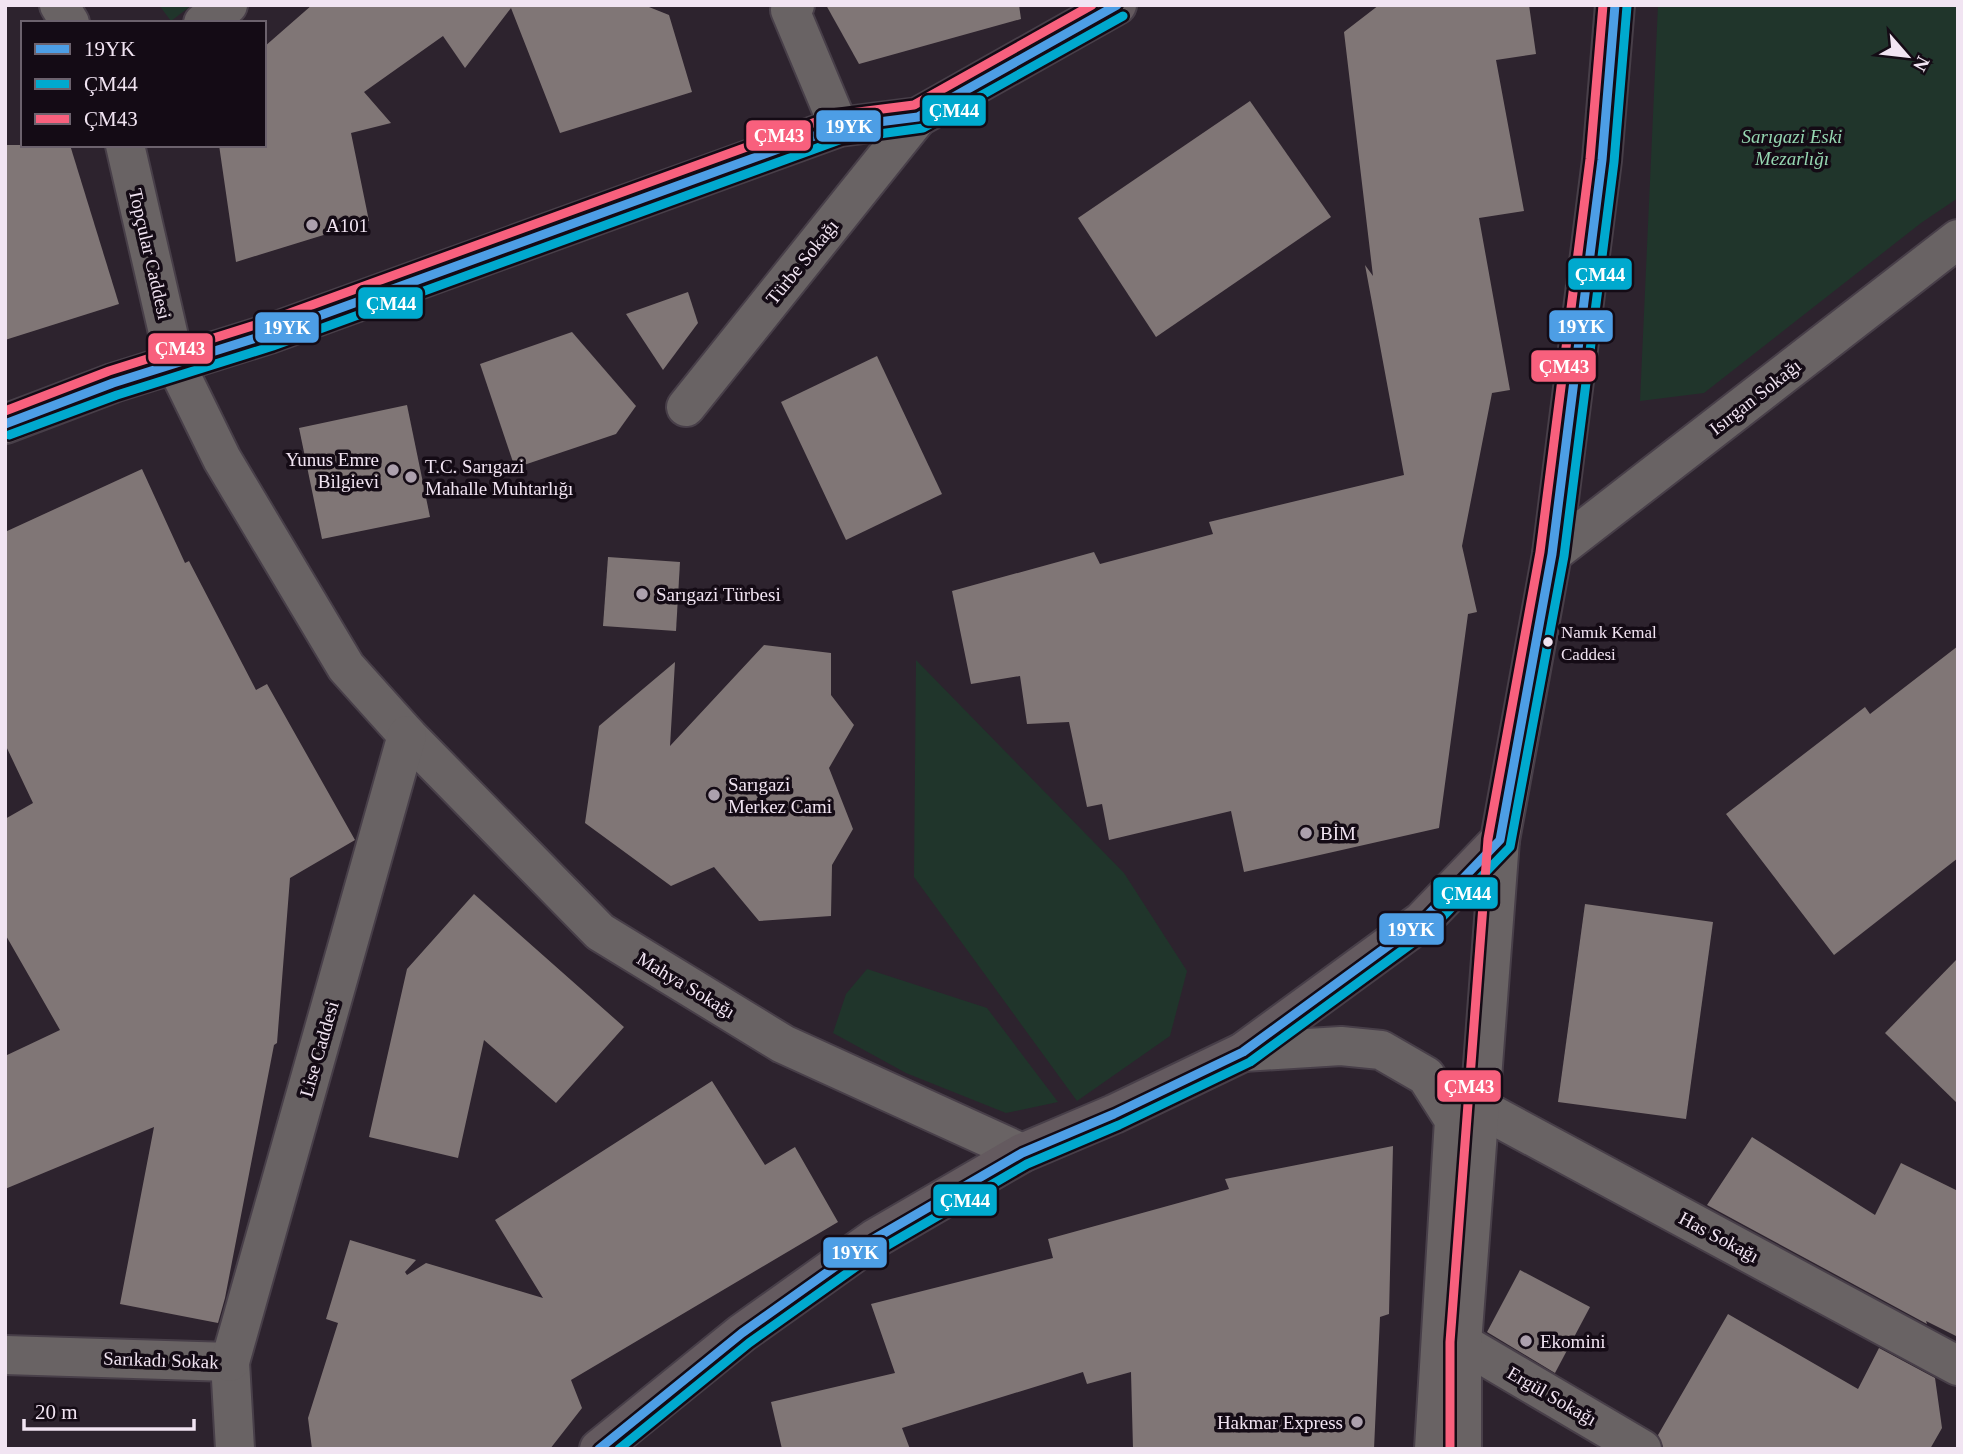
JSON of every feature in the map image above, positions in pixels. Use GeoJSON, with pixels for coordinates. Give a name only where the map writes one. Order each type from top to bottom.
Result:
{"type":"FeatureCollection","features":[{"type":"Feature","properties":{"kind":"main road"},"geometry":{"type":"LineString","coordinates":[[5,424],[175,363],[269,334],[839,127],[919,117],[1117,5]]}},
{"type":"Feature","properties":{"kind":"main road"},"geometry":{"type":"LineString","coordinates":[[599,1449],[742,1333],[874,1239],[1022,1153],[1114,1114],[1243,1052],[1422,921],[1500,840],[1552,554],[1602,160],[1615,5]]}},
{"type":"Feature","properties":{"kind":"street"},"geometry":{"type":"LineString","coordinates":[[59,5],[69,21]]}},
{"type":"Feature","properties":{"kind":"street"},"geometry":{"type":"LineString","coordinates":[[206,21],[228,5]]}},
{"type":"Feature","properties":{"kind":"street"},"geometry":{"type":"LineString","coordinates":[[795,5],[790,10],[839,127]]}},
{"type":"Feature","properties":{"kind":"street","name":"Türbe Sokağı"},"geometry":{"type":"LineString","coordinates":[[687,407],[919,117]]}},
{"type":"Feature","properties":{"kind":"street","name":"Topçular Caddesi"},"geometry":{"type":"LineString","coordinates":[[125,147],[175,363],[222,459],[346,667],[407,736]]}},
{"type":"Feature","properties":{"kind":"street","name":"Isırgan Sokağı"},"geometry":{"type":"LineString","coordinates":[[1552,554],[1958,239]]}},
{"type":"Feature","properties":{"kind":"street","name":"Mahya Sokağı"},"geometry":{"type":"LineString","coordinates":[[407,736],[600,932],[783,1044],[1022,1153]]}},
{"type":"Feature","properties":{"kind":"street","name":"Lise Caddesi"},"geometry":{"type":"LineString","coordinates":[[230,1362],[407,736]]}},
{"type":"Feature","properties":{"kind":"street"},"geometry":{"type":"LineString","coordinates":[[1462,1449],[1462,1343],[1500,840]]}},
{"type":"Feature","properties":{"kind":"street"},"geometry":{"type":"LineString","coordinates":[[1243,1052],[1341,1046],[1381,1049],[1426,1076],[1454,1120],[1434,1449]]}},
{"type":"Feature","properties":{"kind":"street","name":"Has Sokağı"},"geometry":{"type":"LineString","coordinates":[[1480,1108],[1958,1366]]}},
{"type":"Feature","properties":{"kind":"street","name":"Ergül Sokağı"},"geometry":{"type":"LineString","coordinates":[[1462,1343],[1642,1449]]}},
{"type":"Feature","properties":{"kind":"street","name":"Sarıkadı Sokak"},"geometry":{"type":"LineString","coordinates":[[5,1355],[230,1362],[235,1449]]}},
{"type":"Feature","properties":{"kind":"green space"},"geometry":{"type":"Polygon","coordinates":[[[159,5],[192,5],[171,21],[159,5]]]}},
{"type":"Feature","properties":{"kind":"green space","name":"Sarıgazi Eski Mezarlığı"},"geometry":{"type":"Polygon","coordinates":[[[1658,5],[1958,5],[1958,198],[1921,223],[1704,393],[1640,401],[1658,5]]]}},
{"type":"Feature","properties":{"kind":"green space"},"geometry":{"type":"Polygon","coordinates":[[[916,660],[1124,873],[1187,971],[1170,1036],[1077,1101],[914,877],[916,660]]]}},
{"type":"Feature","properties":{"kind":"green space"},"geometry":{"type":"Polygon","coordinates":[[[867,969],[987,1008],[1058,1102],[1006,1113],[906,1073],[833,1033],[846,994],[867,969]]]}},
{"type":"Feature","properties":{"kind":"building"},"geometry":{"type":"Polygon","coordinates":[[[312,5],[644,5],[669,15],[692,92],[560,133],[511,8],[465,68],[443,36],[364,92],[391,123],[351,133],[369,221],[236,262],[219,147],[266,147],[266,45],[312,5]]]}},
{"type":"Feature","properties":{"kind":"building"},"geometry":{"type":"Polygon","coordinates":[[[826,5],[1019,5],[1021,19],[859,64],[826,5]]]}},
{"type":"Feature","properties":{"kind":"building"},"geometry":{"type":"Polygon","coordinates":[[[1379,5],[1529,5],[1536,54],[1496,60],[1524,211],[1479,218],[1510,390],[1492,393],[1462,546],[1477,612],[1468,614],[1439,828],[1244,872],[1231,811],[1109,840],[1102,804],[1087,807],[1069,722],[1027,724],[1020,676],[971,684],[952,591],[1094,552],[1100,564],[1213,534],[1209,522],[1404,475],[1365,265],[1373,276],[1344,32],[1379,5]]]}},
{"type":"Feature","properties":{"kind":"building"},"geometry":{"type":"Polygon","coordinates":[[[1250,101],[1331,217],[1156,337],[1078,218],[1250,101]]]}},
{"type":"Feature","properties":{"kind":"building"},"geometry":{"type":"Polygon","coordinates":[[[5,145],[71,147],[119,304],[5,340],[5,145]]]}},
{"type":"Feature","properties":{"kind":"building"},"geometry":{"type":"Polygon","coordinates":[[[688,292],[698,323],[663,370],[626,314],[688,292]]]}},
{"type":"Feature","properties":{"kind":"building"},"geometry":{"type":"Polygon","coordinates":[[[572,332],[636,406],[616,434],[515,468],[480,364],[572,332]]]}},
{"type":"Feature","properties":{"kind":"building"},"geometry":{"type":"Polygon","coordinates":[[[877,356],[942,494],[846,540],[781,402],[877,356]]]}},
{"type":"Feature","properties":{"kind":"building"},"geometry":{"type":"Polygon","coordinates":[[[407,405],[430,517],[322,539],[299,428],[407,405]]]}},
{"type":"Feature","properties":{"kind":"building"},"geometry":{"type":"Polygon","coordinates":[[[142,469],[185,563],[189,561],[256,690],[267,684],[355,840],[290,878],[277,1043],[274,1045],[218,1323],[120,1304],[154,1127],[5,1189],[5,1056],[60,1030],[5,934],[5,819],[33,803],[5,744],[5,532],[142,469]]]}},
{"type":"Feature","properties":{"kind":"building","name":"Sarıgazi Türbesi"},"geometry":{"type":"Polygon","coordinates":[[[608,557],[680,562],[676,631],[603,626],[608,557]]]}},
{"type":"Feature","properties":{"kind":"building","name":"Sarıgazi Merkez Cami"},"geometry":{"type":"Polygon","coordinates":[[[764,645],[831,653],[831,695],[854,725],[829,768],[853,829],[832,865],[831,916],[759,921],[714,867],[671,886],[585,823],[599,726],[675,662],[670,746],[764,645]]]}},
{"type":"Feature","properties":{"kind":"building"},"geometry":{"type":"Polygon","coordinates":[[[1958,646],[1958,858],[1834,955],[1726,814],[1865,707],[1870,714],[1958,646]]]}},
{"type":"Feature","properties":{"kind":"building"},"geometry":{"type":"Polygon","coordinates":[[[474,894],[624,1027],[556,1103],[484,1040],[458,1158],[369,1137],[407,969],[474,894]]]}},
{"type":"Feature","properties":{"kind":"building"},"geometry":{"type":"Polygon","coordinates":[[[1585,904],[1713,922],[1686,1119],[1558,1102],[1585,904]]]}},
{"type":"Feature","properties":{"kind":"building"},"geometry":{"type":"Polygon","coordinates":[[[1958,958],[1958,1104],[1885,1033],[1958,958]]]}},
{"type":"Feature","properties":{"kind":"building"},"geometry":{"type":"Polygon","coordinates":[[[712,1081],[765,1165],[795,1147],[838,1222],[571,1380],[582,1408],[550,1449],[312,1449],[308,1418],[338,1323],[326,1319],[350,1240],[416,1260],[405,1272],[407,1275],[426,1263],[543,1298],[495,1220],[712,1081]]]}},
{"type":"Feature","properties":{"kind":"building"},"geometry":{"type":"Polygon","coordinates":[[[1752,1137],[1875,1215],[1901,1163],[1958,1191],[1958,1337],[1926,1321],[1927,1324],[1707,1205],[1752,1137]]]}},
{"type":"Feature","properties":{"kind":"building"},"geometry":{"type":"Polygon","coordinates":[[[1393,1146],[1389,1314],[1380,1317],[1374,1449],[1133,1449],[1131,1372],[1087,1384],[1083,1372],[902,1428],[910,1449],[782,1449],[771,1402],[895,1373],[871,1304],[1053,1258],[1048,1239],[1229,1189],[1225,1179],[1393,1146]]]}},
{"type":"Feature","properties":{"kind":"building"},"geometry":{"type":"Polygon","coordinates":[[[1520,1270],[1590,1307],[1555,1373],[1487,1332],[1520,1270]]]}},
{"type":"Feature","properties":{"kind":"building"},"geometry":{"type":"Polygon","coordinates":[[[1728,1314],[1858,1389],[1879,1348],[1935,1378],[1942,1428],[1930,1449],[1664,1449],[1658,1435],[1728,1314]]]}},
{"type":"Feature","properties":{"kind":"transit line","name":"ÇM43"},"geometry":{"type":"LineString","coordinates":[[5,411],[109,371],[265,322],[835,115],[914,105],[1092,5]]}},
{"type":"Feature","properties":{"kind":"transit line","name":"19YK"},"geometry":{"type":"LineString","coordinates":[[5,424],[113,383],[269,334],[839,127],[918,117],[1117,5]]}},
{"type":"Feature","properties":{"kind":"transit line","name":"ÇM43"},"geometry":{"type":"LineString","coordinates":[[1450,1449],[1450,1342],[1488,839],[1540,552],[1590,159],[1603,5]]}},
{"type":"Feature","properties":{"kind":"transit line","name":"19YK"},"geometry":{"type":"LineString","coordinates":[[599,1449],[742,1333],[874,1239],[1022,1153],[1114,1114],[1243,1052],[1422,921],[1500,840],[1552,554],[1602,160],[1615,5]]}},
{"type":"Feature","properties":{"kind":"transit line","name":"ÇM44"},"geometry":{"type":"LineString","coordinates":[[619,1449],[749,1343],[881,1249],[1027,1164],[1119,1125],[1250,1062],[1430,930],[1510,847],[1564,556],[1614,162],[1627,6]]}},
{"type":"Feature","properties":{"kind":"transit line","name":"ÇM44"},"geometry":{"type":"LineString","coordinates":[[9,435],[117,395],[273,346],[842,139],[923,128],[1123,16]]}},
{"type":"Feature","properties":{"kind":"place","name":"A101"},"geometry":{"type":"Point","coordinates":[312,225]}},
{"type":"Feature","properties":{"kind":"place","name":"Yunus Emre Bilgievi"},"geometry":{"type":"Point","coordinates":[393,470]}},
{"type":"Feature","properties":{"kind":"place","name":"T.C. Sarıgazi Mahalle Muhtarlığı"},"geometry":{"type":"Point","coordinates":[411,477]}},
{"type":"Feature","properties":{"kind":"place","name":"Sarıgazi Türbesi"},"geometry":{"type":"Point","coordinates":[642,594]}},
{"type":"Feature","properties":{"kind":"place","name":"Namık Kemal Caddesi"},"geometry":{"type":"Point","coordinates":[1548,642]}},
{"type":"Feature","properties":{"kind":"place","name":"Sarıgazi Merkez Cami"},"geometry":{"type":"Point","coordinates":[714,795]}},
{"type":"Feature","properties":{"kind":"place","name":"BİM"},"geometry":{"type":"Point","coordinates":[1306,833]}},
{"type":"Feature","properties":{"kind":"place","name":"Ekomini"},"geometry":{"type":"Point","coordinates":[1526,1341]}},
{"type":"Feature","properties":{"kind":"place","name":"Hakmar Express"},"geometry":{"type":"Point","coordinates":[1357,1422]}}]}
